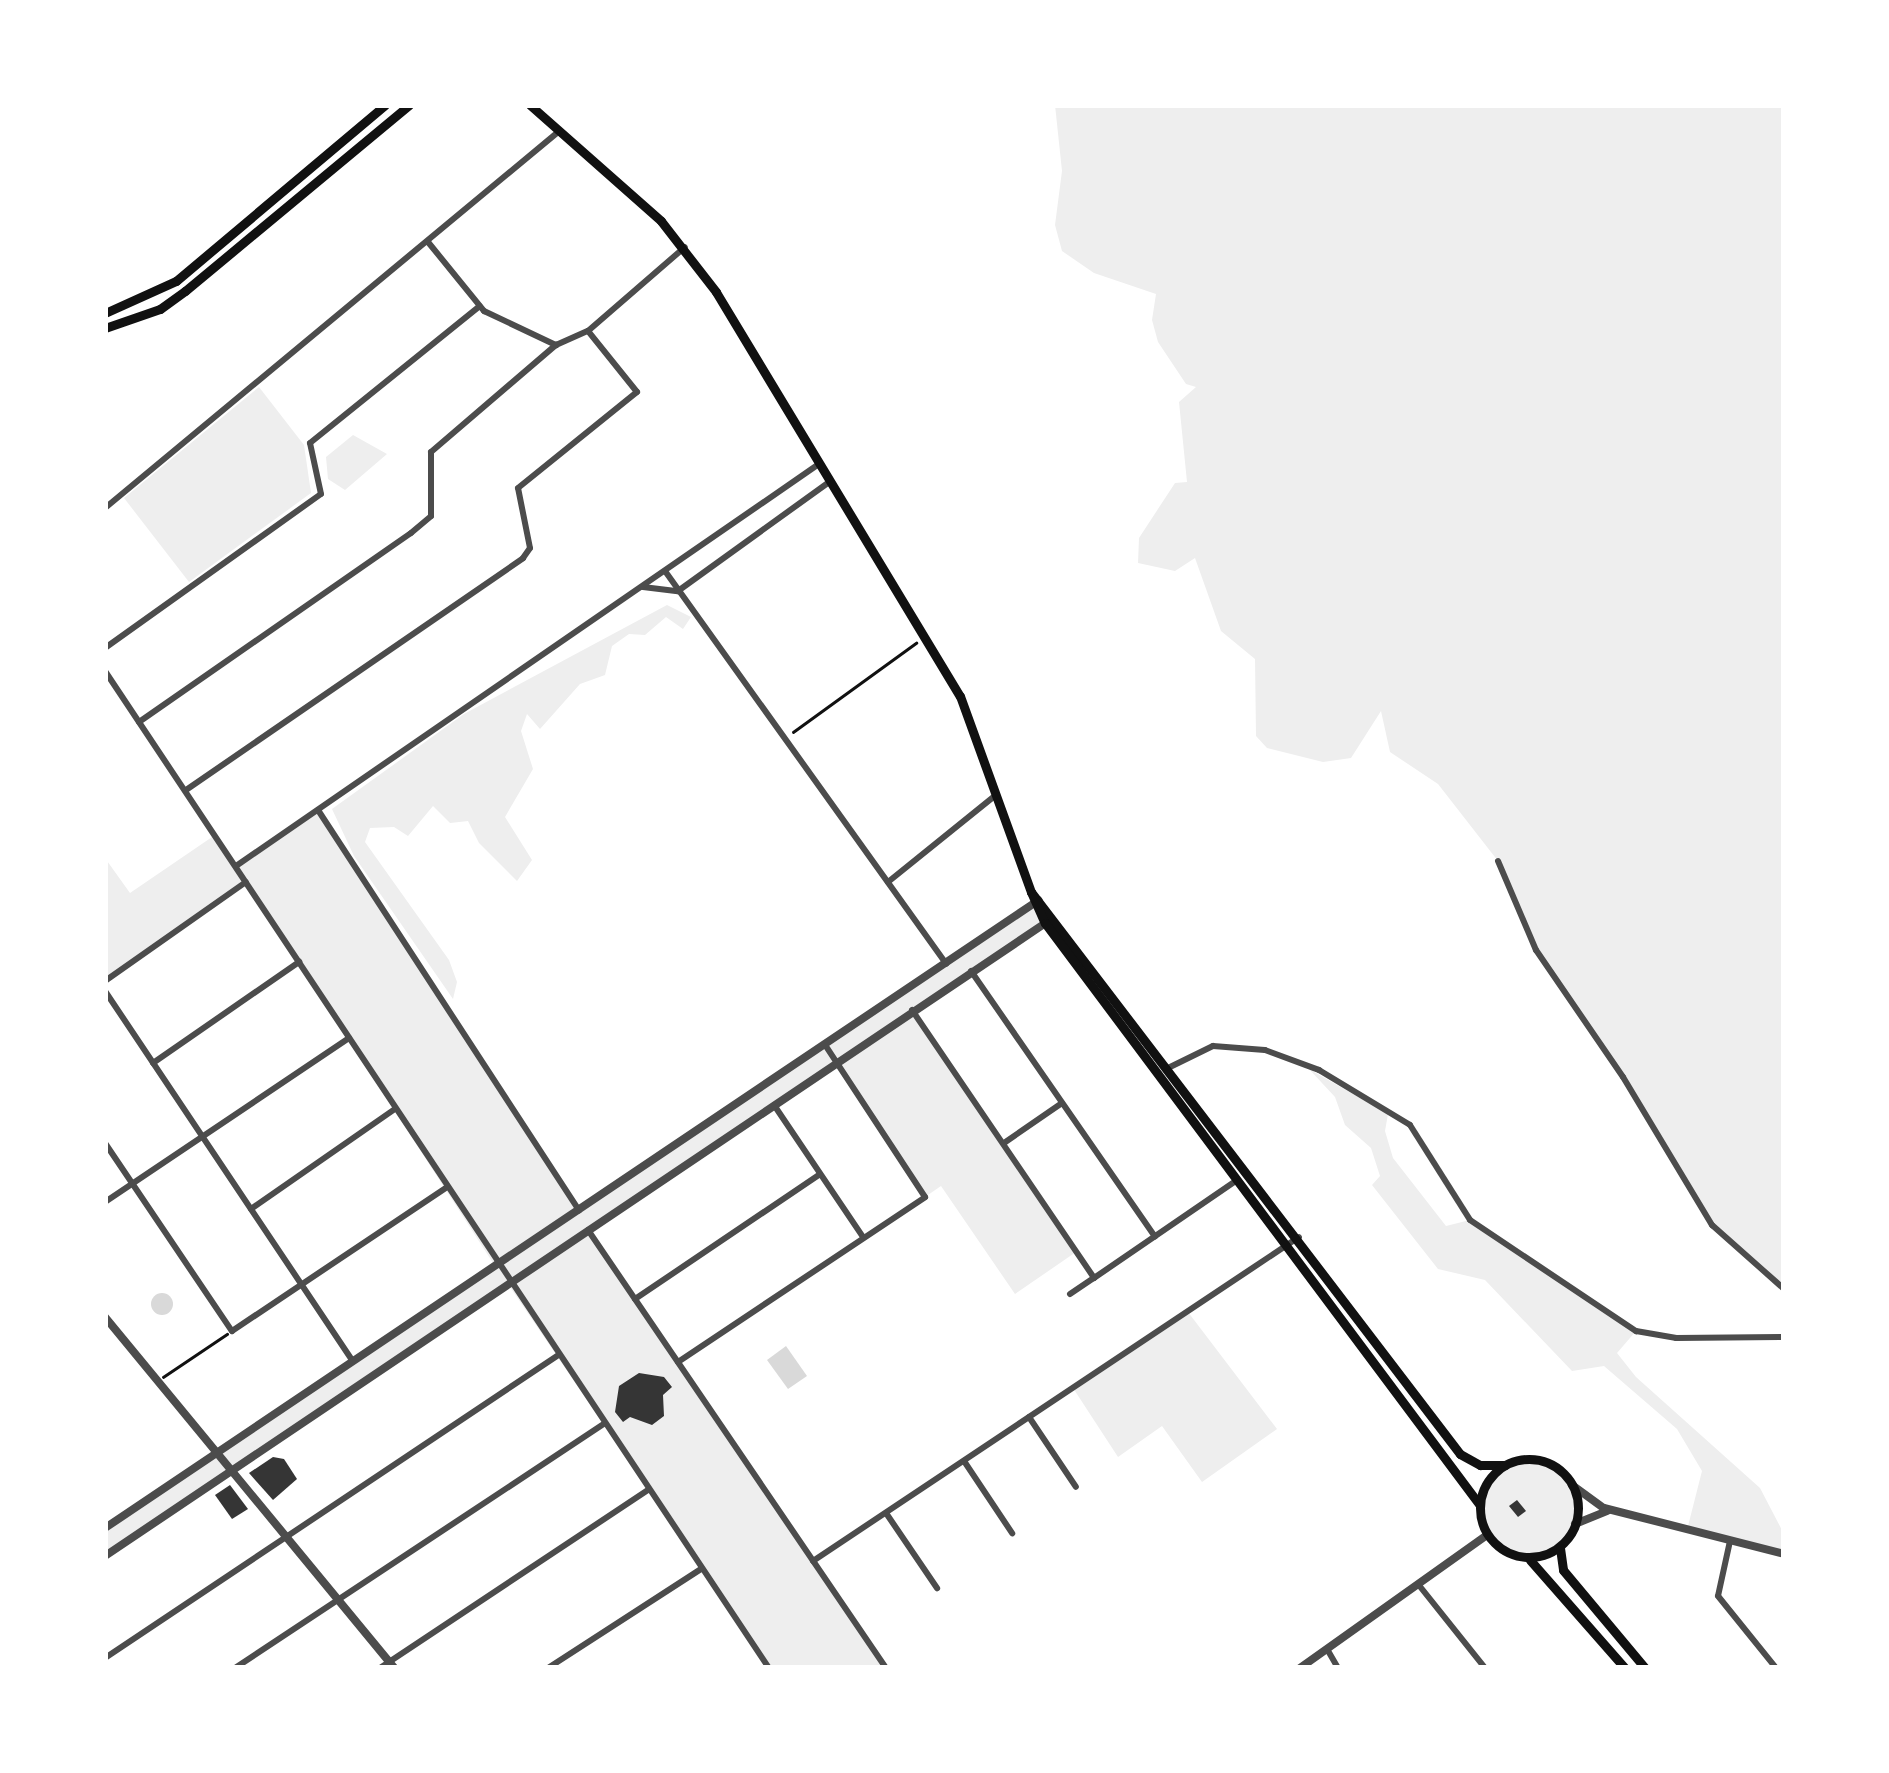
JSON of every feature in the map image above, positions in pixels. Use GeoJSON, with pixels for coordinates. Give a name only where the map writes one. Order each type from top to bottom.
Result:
{"type":"FeatureCollection","features":[{"type":"Feature","properties":{"kind":"main road"},"geometry":{"type":"LineString","coordinates":[[105,313],[176,281],[385,105]]}},
{"type":"Feature","properties":{"kind":"main road"},"geometry":{"type":"LineString","coordinates":[[105,328],[160,309],[185,291],[410,105]]}},
{"type":"Feature","properties":{"kind":"main road"},"geometry":{"type":"LineString","coordinates":[[530,105],[684,247],[960,696],[1036,902],[1479,1504],[1487,1535],[1544,1568],[1625,1668]]}},
{"type":"Feature","properties":{"kind":"main road"},"geometry":{"type":"LineString","coordinates":[[1049,920],[1299,1238],[1460,1454],[1480,1465],[1545,1462],[1572,1485],[1576,1524],[1561,1545],[1557,1560],[1645,1668]]}},
{"type":"Feature","properties":{"kind":"main road"},"geometry":{"type":"LineString","coordinates":[[1479,1504],[1487,1482],[1505,1465]]}},
{"type":"Feature","properties":{"kind":"main road"},"geometry":{"type":"LineString","coordinates":[[1523,1558],[1561,1545]]}},
{"type":"Feature","properties":{"kind":"street"},"geometry":{"type":"LineString","coordinates":[[105,508],[558,132]]}},
{"type":"Feature","properties":{"kind":"street"},"geometry":{"type":"LineString","coordinates":[[428,242],[480,306],[556,344]]}},
{"type":"Feature","properties":{"kind":"street"},"geometry":{"type":"LineString","coordinates":[[139,722],[431,516],[431,452],[556,344],[588,331],[684,247]]}},
{"type":"Feature","properties":{"kind":"street"},"geometry":{"type":"LineString","coordinates":[[105,648],[321,494],[310,443],[480,306]]}},
{"type":"Feature","properties":{"kind":"street"},"geometry":{"type":"LineString","coordinates":[[186,790],[523,558],[530,548],[518,488],[636,392],[588,331]]}},
{"type":"Feature","properties":{"kind":"street"},"geometry":{"type":"LineString","coordinates":[[236,866],[820,464]]}},
{"type":"Feature","properties":{"kind":"street"},"geometry":{"type":"LineString","coordinates":[[642,587],[678,590],[830,482]]}},
{"type":"Feature","properties":{"kind":"street"},"geometry":{"type":"LineString","coordinates":[[665,571],[946,964]]}},
{"type":"Feature","properties":{"kind":"street"},"geometry":{"type":"LineString","coordinates":[[105,671],[496,1266],[769,1668]]}},
{"type":"Feature","properties":{"kind":"street"},"geometry":{"type":"LineString","coordinates":[[888,882],[998,794]]}},
{"type":"Feature","properties":{"kind":"street"},"geometry":{"type":"LineString","coordinates":[[318,810],[578,1211]]}},
{"type":"Feature","properties":{"kind":"street"},"geometry":{"type":"LineString","coordinates":[[1498,861],[1536,950],[1623,1076],[1712,1225],[1784,1288]]}},
{"type":"Feature","properties":{"kind":"street"},"geometry":{"type":"LineString","coordinates":[[105,980],[246,882]]}},
{"type":"Feature","properties":{"kind":"street"},"geometry":{"type":"LineString","coordinates":[[105,1528],[1036,902]]}},
{"type":"Feature","properties":{"kind":"street"},"geometry":{"type":"LineString","coordinates":[[105,1556],[1049,920]]}},
{"type":"Feature","properties":{"kind":"street"},"geometry":{"type":"LineString","coordinates":[[153,1063],[299,962]]}},
{"type":"Feature","properties":{"kind":"street"},"geometry":{"type":"LineString","coordinates":[[970,971],[1155,1238]]}},
{"type":"Feature","properties":{"kind":"street"},"geometry":{"type":"LineString","coordinates":[[105,990],[352,1360]]}},
{"type":"Feature","properties":{"kind":"street"},"geometry":{"type":"LineString","coordinates":[[912,1010],[1094,1278]]}},
{"type":"Feature","properties":{"kind":"street"},"geometry":{"type":"LineString","coordinates":[[105,1202],[349,1038]]}},
{"type":"Feature","properties":{"kind":"street"},"geometry":{"type":"LineString","coordinates":[[678,1362],[924,1197],[824,1045]]}},
{"type":"Feature","properties":{"kind":"street"},"geometry":{"type":"LineString","coordinates":[[1168,1068],[1200,1049],[1227,1046],[1265,1050],[1347,1084],[1410,1125],[1470,1220],[1636,1332],[1676,1338],[1784,1337]]}},
{"type":"Feature","properties":{"kind":"street"},"geometry":{"type":"LineString","coordinates":[[1004,1143],[1062,1103]]}},
{"type":"Feature","properties":{"kind":"street"},"geometry":{"type":"LineString","coordinates":[[773,1104],[863,1237]]}},
{"type":"Feature","properties":{"kind":"street"},"geometry":{"type":"LineString","coordinates":[[251,1210],[396,1109]]}},
{"type":"Feature","properties":{"kind":"street"},"geometry":{"type":"LineString","coordinates":[[105,1143],[232,1330],[447,1187]]}},
{"type":"Feature","properties":{"kind":"street"},"geometry":{"type":"LineString","coordinates":[[673,1147],[684,1164]]}},
{"type":"Feature","properties":{"kind":"street"},"geometry":{"type":"LineString","coordinates":[[635,1299],[820,1174]]}},
{"type":"Feature","properties":{"kind":"street"},"geometry":{"type":"LineString","coordinates":[[1070,1294],[1238,1180]]}},
{"type":"Feature","properties":{"kind":"street"},"geometry":{"type":"LineString","coordinates":[[588,1230],[886,1668]]}},
{"type":"Feature","properties":{"kind":"street"},"geometry":{"type":"LineString","coordinates":[[814,1562],[1299,1238]]}},
{"type":"Feature","properties":{"kind":"street"},"geometry":{"type":"LineString","coordinates":[[105,1316],[392,1665]]}},
{"type":"Feature","properties":{"kind":"street"},"geometry":{"type":"LineString","coordinates":[[105,1658],[557,1356]]}},
{"type":"Feature","properties":{"kind":"street"},"geometry":{"type":"LineString","coordinates":[[1029,1418],[1076,1487]]}},
{"type":"Feature","properties":{"kind":"street"},"geometry":{"type":"LineString","coordinates":[[235,1668],[603,1424]]}},
{"type":"Feature","properties":{"kind":"street"},"geometry":{"type":"LineString","coordinates":[[964,1461],[1012,1533]]}},
{"type":"Feature","properties":{"kind":"street"},"geometry":{"type":"LineString","coordinates":[[1572,1485],[1613,1511],[1784,1554]]}},
{"type":"Feature","properties":{"kind":"street"},"geometry":{"type":"LineString","coordinates":[[380,1668],[392,1665],[649,1489]]}},
{"type":"Feature","properties":{"kind":"street"},"geometry":{"type":"LineString","coordinates":[[1576,1524],[1613,1511]]}},
{"type":"Feature","properties":{"kind":"street"},"geometry":{"type":"LineString","coordinates":[[886,1513],[936,1588]]}},
{"type":"Feature","properties":{"kind":"street"},"geometry":{"type":"LineString","coordinates":[[1300,1668],[1487,1535]]}},
{"type":"Feature","properties":{"kind":"street"},"geometry":{"type":"LineString","coordinates":[[1730,1541],[1718,1596],[1776,1668]]}},
{"type":"Feature","properties":{"kind":"street"},"geometry":{"type":"LineString","coordinates":[[548,1668],[702,1569]]}},
{"type":"Feature","properties":{"kind":"street"},"geometry":{"type":"LineString","coordinates":[[1418,1584],[1485,1668]]}},
{"type":"Feature","properties":{"kind":"street"},"geometry":{"type":"LineString","coordinates":[[1327,1648],[1338,1668]]}},
{"type":"Feature","properties":{"kind":"path"},"geometry":{"type":"LineString","coordinates":[[784,738],[918,642]]}},
{"type":"Feature","properties":{"kind":"path"},"geometry":{"type":"LineString","coordinates":[[158,1380],[232,1330]]}},
{"type":"Feature","properties":{"kind":"shaded area"},"geometry":{"type":"Polygon","coordinates":[[[1055,105],[1784,105],[1784,1289],[1712,1225],[1623,1077],[1536,950],[1498,861],[1438,784],[1390,752],[1381,711],[1351,758],[1323,762],[1267,748],[1256,736],[1255,659],[1221,631],[1195,558],[1175,571],[1138,563],[1139,538],[1175,483],[1187,482],[1179,402],[1196,387],[1186,384],[1158,342],[1152,320],[1156,294],[1094,273],[1062,251],[1055,225],[1062,171],[1055,105]]]}},
{"type":"Feature","properties":{"kind":"shaded area"},"geometry":{"type":"Polygon","coordinates":[[[259,387],[304,445],[311,493],[189,582],[124,498],[259,387]]]}},
{"type":"Feature","properties":{"kind":"shaded area"},"geometry":{"type":"Polygon","coordinates":[[[353,435],[387,454],[345,490],[328,479],[326,457],[353,435]]]}},
{"type":"Feature","properties":{"kind":"shaded area"},"geometry":{"type":"Polygon","coordinates":[[[667,605],[691,617],[683,629],[666,617],[645,635],[629,634],[612,646],[605,675],[580,684],[540,729],[527,714],[521,731],[533,769],[505,817],[532,860],[517,881],[479,843],[468,821],[450,823],[433,806],[408,836],[394,827],[370,828],[365,842],[449,960],[457,982],[453,999],[354,856],[332,809],[464,714],[667,605]]]}},
{"type":"Feature","properties":{"kind":"shaded area"},"geometry":{"type":"Polygon","coordinates":[[[318,810],[579,1211],[1032,904],[1045,923],[913,1010],[1076,1252],[1015,1294],[941,1186],[925,1197],[835,1062],[588,1230],[886,1668],[769,1668],[508,1284],[105,1556],[105,1528],[495,1266],[247,882],[105,981],[105,858],[130,893],[215,835],[237,866],[318,810]]]}},
{"type":"Feature","properties":{"kind":"shaded area"},"geometry":{"type":"Polygon","coordinates":[[[1309,1069],[1388,1114],[1385,1131],[1393,1158],[1446,1226],[1470,1220],[1636,1331],[1617,1353],[1636,1377],[1760,1488],[1784,1534],[1783,1554],[1687,1530],[1702,1471],[1677,1429],[1604,1366],[1572,1371],[1485,1280],[1438,1269],[1372,1185],[1380,1176],[1371,1148],[1345,1125],[1335,1097],[1309,1069]]]}},
{"type":"Feature","properties":{"kind":"shaded area"},"geometry":{"type":"Polygon","coordinates":[[[162,1293],[170,1296],[170,1312],[162,1315],[154,1312],[151,1304],[154,1296],[162,1293]]]}},
{"type":"Feature","properties":{"kind":"shaded area"},"geometry":{"type":"Polygon","coordinates":[[[1188,1312],[1277,1429],[1202,1482],[1162,1426],[1118,1457],[1073,1388],[1188,1312]]]}},
{"type":"Feature","properties":{"kind":"shaded area"},"geometry":{"type":"Polygon","coordinates":[[[786,1346],[807,1376],[788,1389],[767,1360],[786,1346]]]}},
{"type":"Feature","properties":{"kind":"shaded area"},"geometry":{"type":"Polygon","coordinates":[[[1529,1459],[1548,1462],[1564,1473],[1575,1489],[1575,1527],[1564,1543],[1548,1554],[1529,1557],[1510,1554],[1494,1543],[1483,1527],[1480,1508],[1483,1489],[1494,1473],[1510,1462],[1529,1459]]]}},
{"type":"Feature","properties":{"kind":"building"},"geometry":{"type":"Polygon","coordinates":[[[639,1373],[664,1377],[672,1387],[663,1395],[664,1416],[652,1425],[630,1417],[623,1422],[615,1412],[619,1386],[639,1373]]]}},
{"type":"Feature","properties":{"kind":"building"},"geometry":{"type":"Polygon","coordinates":[[[273,1457],[284,1459],[297,1479],[273,1500],[249,1473],[273,1457]]]}},
{"type":"Feature","properties":{"kind":"building"},"geometry":{"type":"Polygon","coordinates":[[[230,1485],[248,1509],[232,1519],[215,1495],[230,1485]]]}},
{"type":"Feature","properties":{"kind":"building"},"geometry":{"type":"Polygon","coordinates":[[[1517,1500],[1526,1511],[1518,1517],[1509,1506],[1517,1500]]]}}]}
